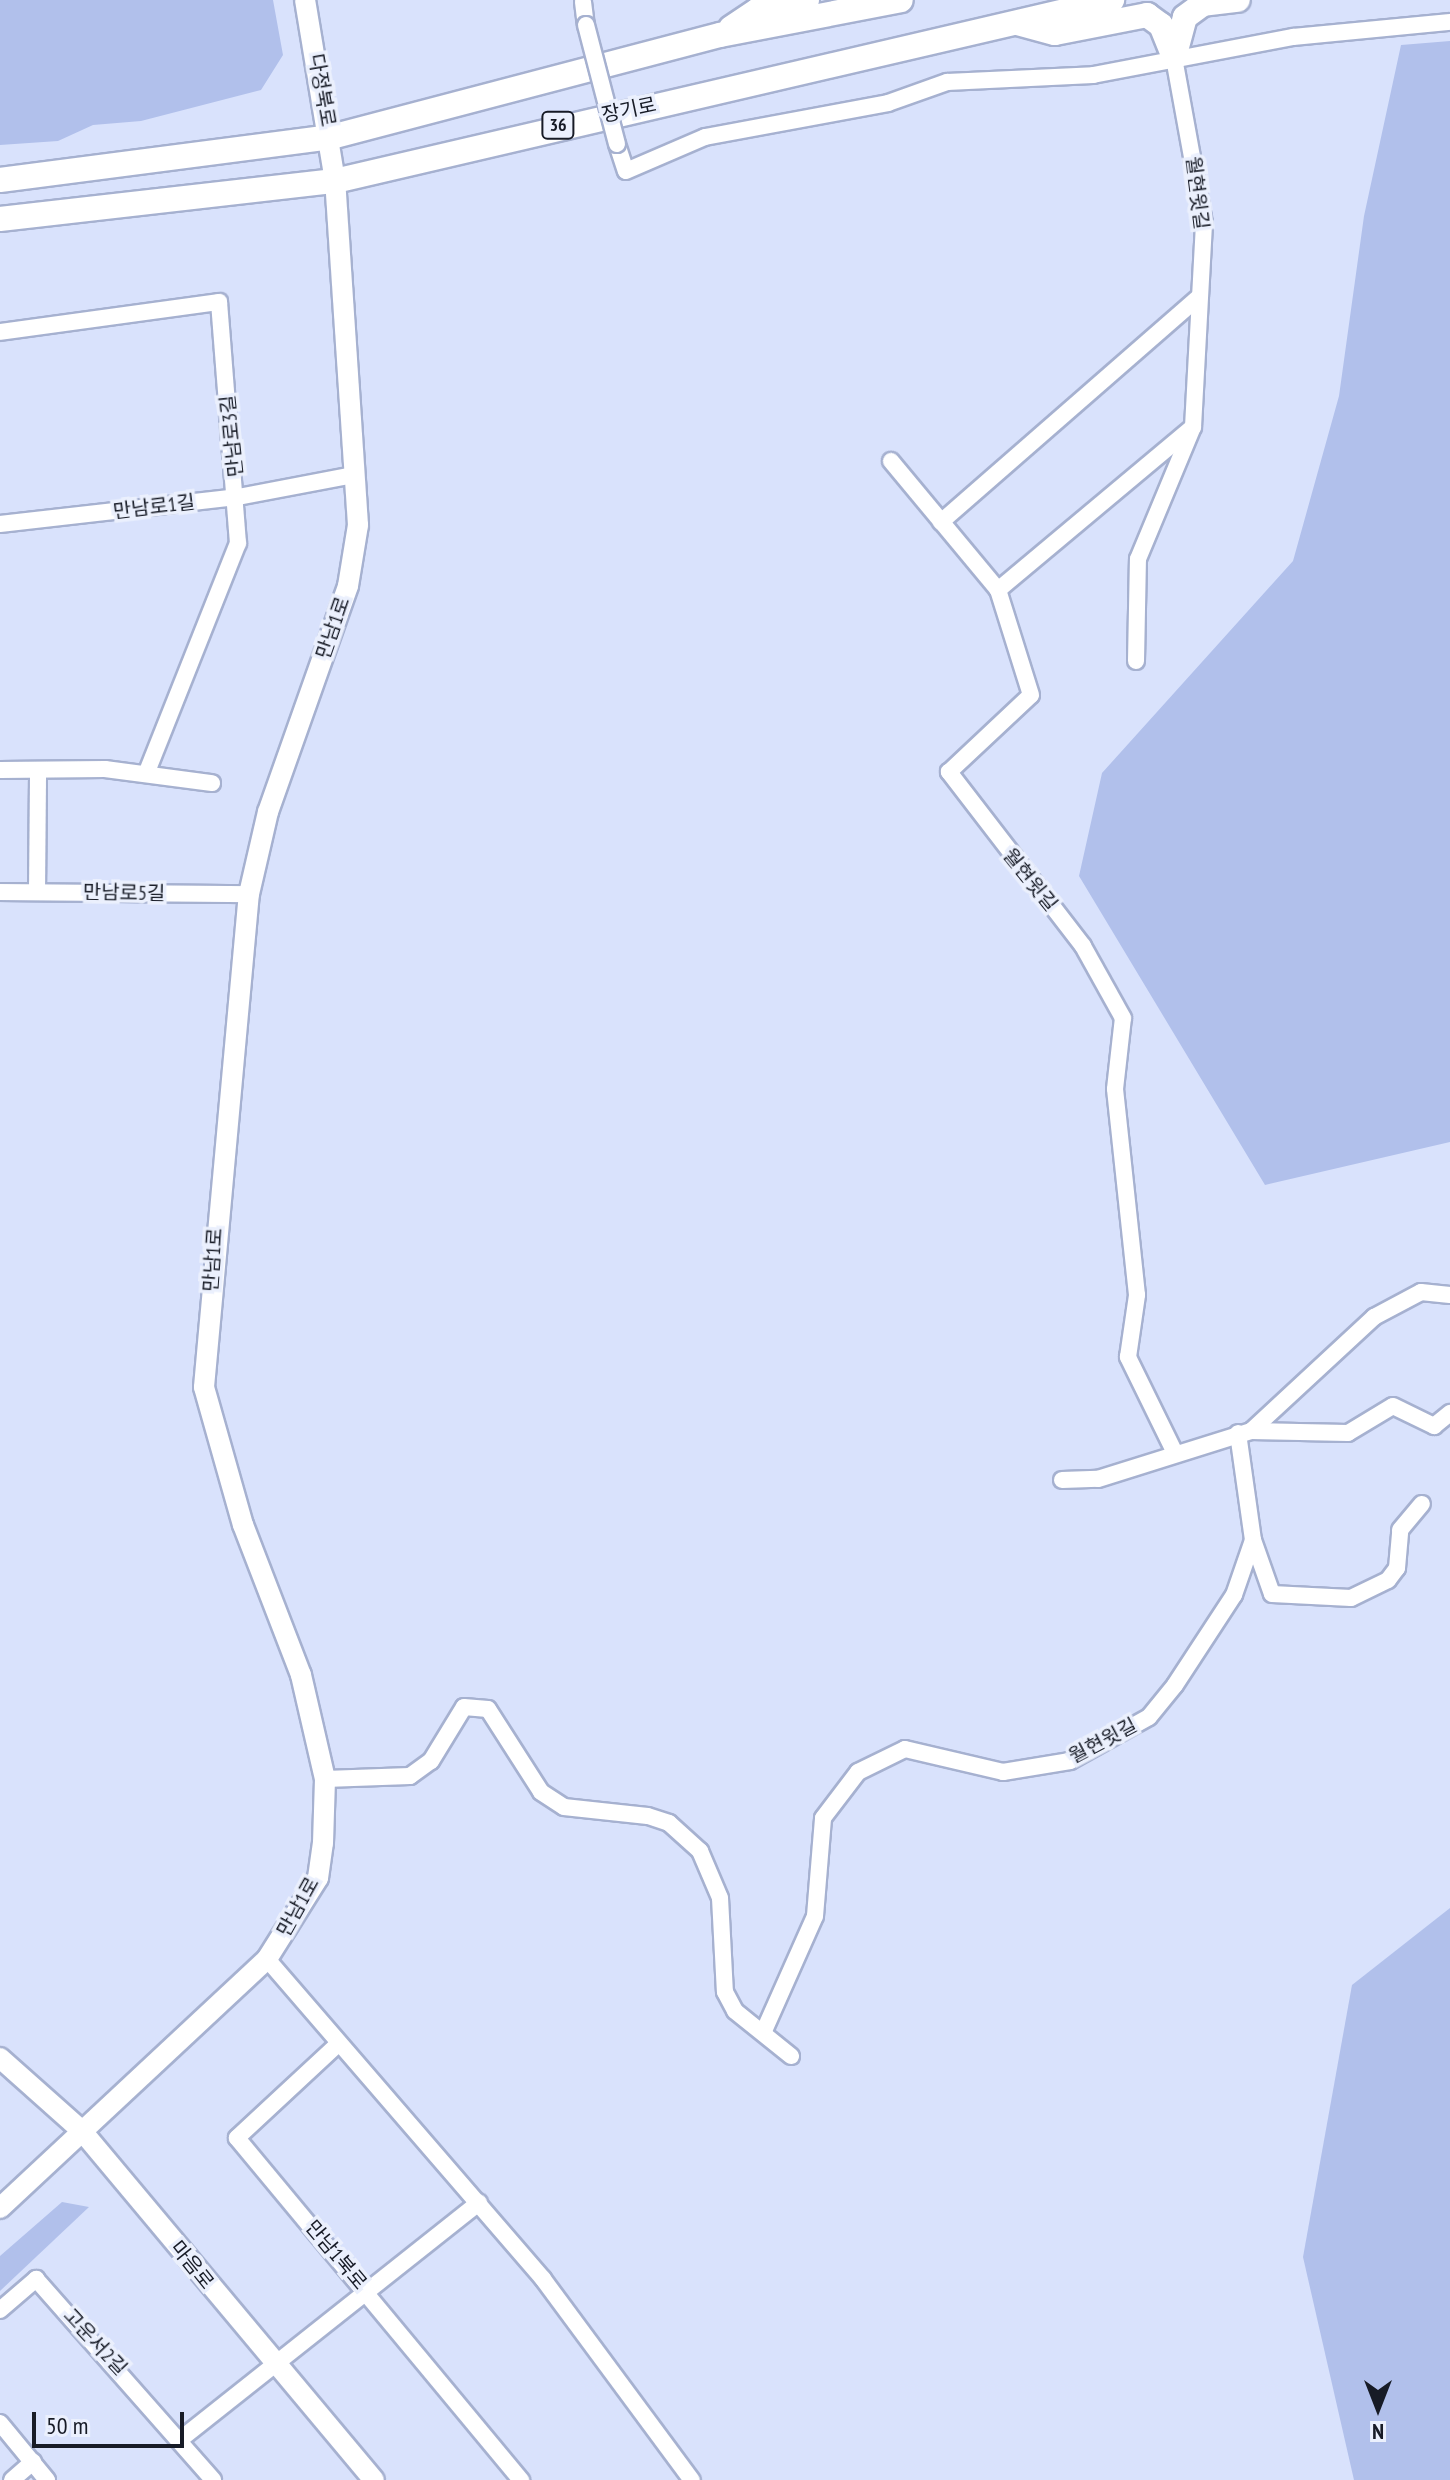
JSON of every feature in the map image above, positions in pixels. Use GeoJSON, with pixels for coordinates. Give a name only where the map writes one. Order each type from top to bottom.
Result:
{"type":"FeatureCollection","features":[{"type":"Feature","properties":{"kind":"main road"},"geometry":{"type":"LineString","coordinates":[[720,35],[758,10],[807,0]]}},
{"type":"Feature","properties":{"kind":"main road","name":"36"},"geometry":{"type":"LineString","coordinates":[[0,180],[331,137],[720,35],[901,0]]}},
{"type":"Feature","properties":{"kind":"main road","name":"장기로"},"geometry":{"type":"LineString","coordinates":[[0,219],[335,181],[1010,21],[1112,0]]}},
{"type":"Feature","properties":{"kind":"main road"},"geometry":{"type":"LineString","coordinates":[[1174,58],[1185,17],[1203,4],[1238,0]]}},
{"type":"Feature","properties":{"kind":"main road"},"geometry":{"type":"LineString","coordinates":[[1010,21],[1055,33],[1147,15],[1161,25],[1174,58]]}},
{"type":"Feature","properties":{"kind":"street","name":"다정북로"},"geometry":{"type":"LineString","coordinates":[[305,0],[331,137],[335,181]]}},
{"type":"Feature","properties":{"kind":"street"},"geometry":{"type":"LineString","coordinates":[[585,1],[586,25],[626,171],[705,137],[888,103],[947,82],[1093,75],[1174,58],[1450,22]]}},
{"type":"Feature","properties":{"kind":"street","name":"월현윗길"},"geometry":{"type":"LineString","coordinates":[[1136,661],[1138,559],[1193,427],[1204,223],[1174,58]]}},
{"type":"Feature","properties":{"kind":"street","name":"만남1로"},"geometry":{"type":"LineString","coordinates":[[0,2208],[267,1959],[318,1878],[325,1779],[301,1675],[243,1525],[204,1387],[249,894],[268,812],[348,586],[358,525],[335,181]]}},
{"type":"Feature","properties":{"kind":"street"},"geometry":{"type":"LineString","coordinates":[[941,522],[1198,298]]}},
{"type":"Feature","properties":{"kind":"street","name":"만남로3길"},"geometry":{"type":"LineString","coordinates":[[0,332],[219,302],[238,497],[234,564],[147,772]]}},
{"type":"Feature","properties":{"kind":"street"},"geometry":{"type":"LineString","coordinates":[[891,461],[998,590],[1193,427]]}},
{"type":"Feature","properties":{"kind":"street","name":"만남로1길"},"geometry":{"type":"LineString","coordinates":[[0,524],[238,497],[353,475]]}},
{"type":"Feature","properties":{"kind":"street","name":"월현윗길"},"geometry":{"type":"LineString","coordinates":[[998,590],[1031,695],[949,772],[1083,946],[1123,1018],[1115,1089],[1137,1295],[1128,1357],[1174,1451]]}},
{"type":"Feature","properties":{"kind":"street"},"geometry":{"type":"LineString","coordinates":[[0,770],[147,772],[212,783]]}},
{"type":"Feature","properties":{"kind":"street"},"geometry":{"type":"LineString","coordinates":[[37,892],[38,770]]}},
{"type":"Feature","properties":{"kind":"street","name":"만남로5길"},"geometry":{"type":"LineString","coordinates":[[0,892],[249,894]]}},
{"type":"Feature","properties":{"kind":"street"},"geometry":{"type":"LineString","coordinates":[[1245,1432],[1374,1317],[1421,1292],[1450,1295]]}},
{"type":"Feature","properties":{"kind":"street"},"geometry":{"type":"LineString","coordinates":[[1062,1480],[1098,1479],[1174,1451],[1245,1432],[1348,1433],[1393,1406],[1434,1426],[1450,1413]]}},
{"type":"Feature","properties":{"kind":"street"},"geometry":{"type":"LineString","coordinates":[[1245,1432],[1253,1540],[1272,1594],[1351,1598],[1388,1580],[1397,1568],[1400,1530],[1422,1504]]}},
{"type":"Feature","properties":{"kind":"street","name":"월현윗길"},"geometry":{"type":"LineString","coordinates":[[763,2033],[815,1916],[823,1818],[835,1794],[882,1755],[905,1749],[980,1770],[1031,1771],[1070,1761],[1149,1717],[1214,1633],[1253,1540]]}},
{"type":"Feature","properties":{"kind":"street"},"geometry":{"type":"LineString","coordinates":[[325,1779],[410,1776],[431,1761],[464,1707],[488,1709],[541,1792],[564,1807],[659,1820],[700,1851],[720,1898],[725,1992],[763,2033],[791,2056]]}},
{"type":"Feature","properties":{"kind":"street"},"geometry":{"type":"LineString","coordinates":[[267,1959],[479,2203],[692,2480]]}},
{"type":"Feature","properties":{"kind":"street","name":"만남1북로"},"geometry":{"type":"LineString","coordinates":[[338,2044],[237,2138],[521,2480]]}},
{"type":"Feature","properties":{"kind":"street","name":"마음로"},"geometry":{"type":"LineString","coordinates":[[0,2058],[82,2131],[271,2361],[374,2480]]}},
{"type":"Feature","properties":{"kind":"street"},"geometry":{"type":"LineString","coordinates":[[182,2438],[271,2361],[479,2203]]}},
{"type":"Feature","properties":{"kind":"street","name":"고운서2길"},"geometry":{"type":"LineString","coordinates":[[0,2310],[36,2279],[182,2438],[213,2480]]}},
{"type":"Feature","properties":{"kind":"street"},"geometry":{"type":"LineString","coordinates":[[0,2423],[47,2480]]}},
{"type":"Feature","properties":{"kind":"street"},"geometry":{"type":"LineString","coordinates":[[12,2480],[33,2462]]}},
{"type":"Feature","properties":{"kind":"shaded area"},"geometry":{"type":"Polygon","coordinates":[[[0,0],[273,0],[283,55],[261,90],[141,121],[93,125],[58,141],[0,145],[0,0]]]}},
{"type":"Feature","properties":{"kind":"shaded area"},"geometry":{"type":"Polygon","coordinates":[[[1450,41],[1450,1142],[1265,1185],[1079,876],[1102,773],[1293,561],[1339,396],[1364,216],[1401,45],[1450,41]]]}},
{"type":"Feature","properties":{"kind":"shaded area"},"geometry":{"type":"Polygon","coordinates":[[[1450,1908],[1450,2480],[1354,2480],[1303,2257],[1352,1985],[1450,1908]]]}},
{"type":"Feature","properties":{"kind":"shaded area"},"geometry":{"type":"Polygon","coordinates":[[[62,2202],[89,2207],[0,2291],[0,2256],[62,2202]]]}}]}
